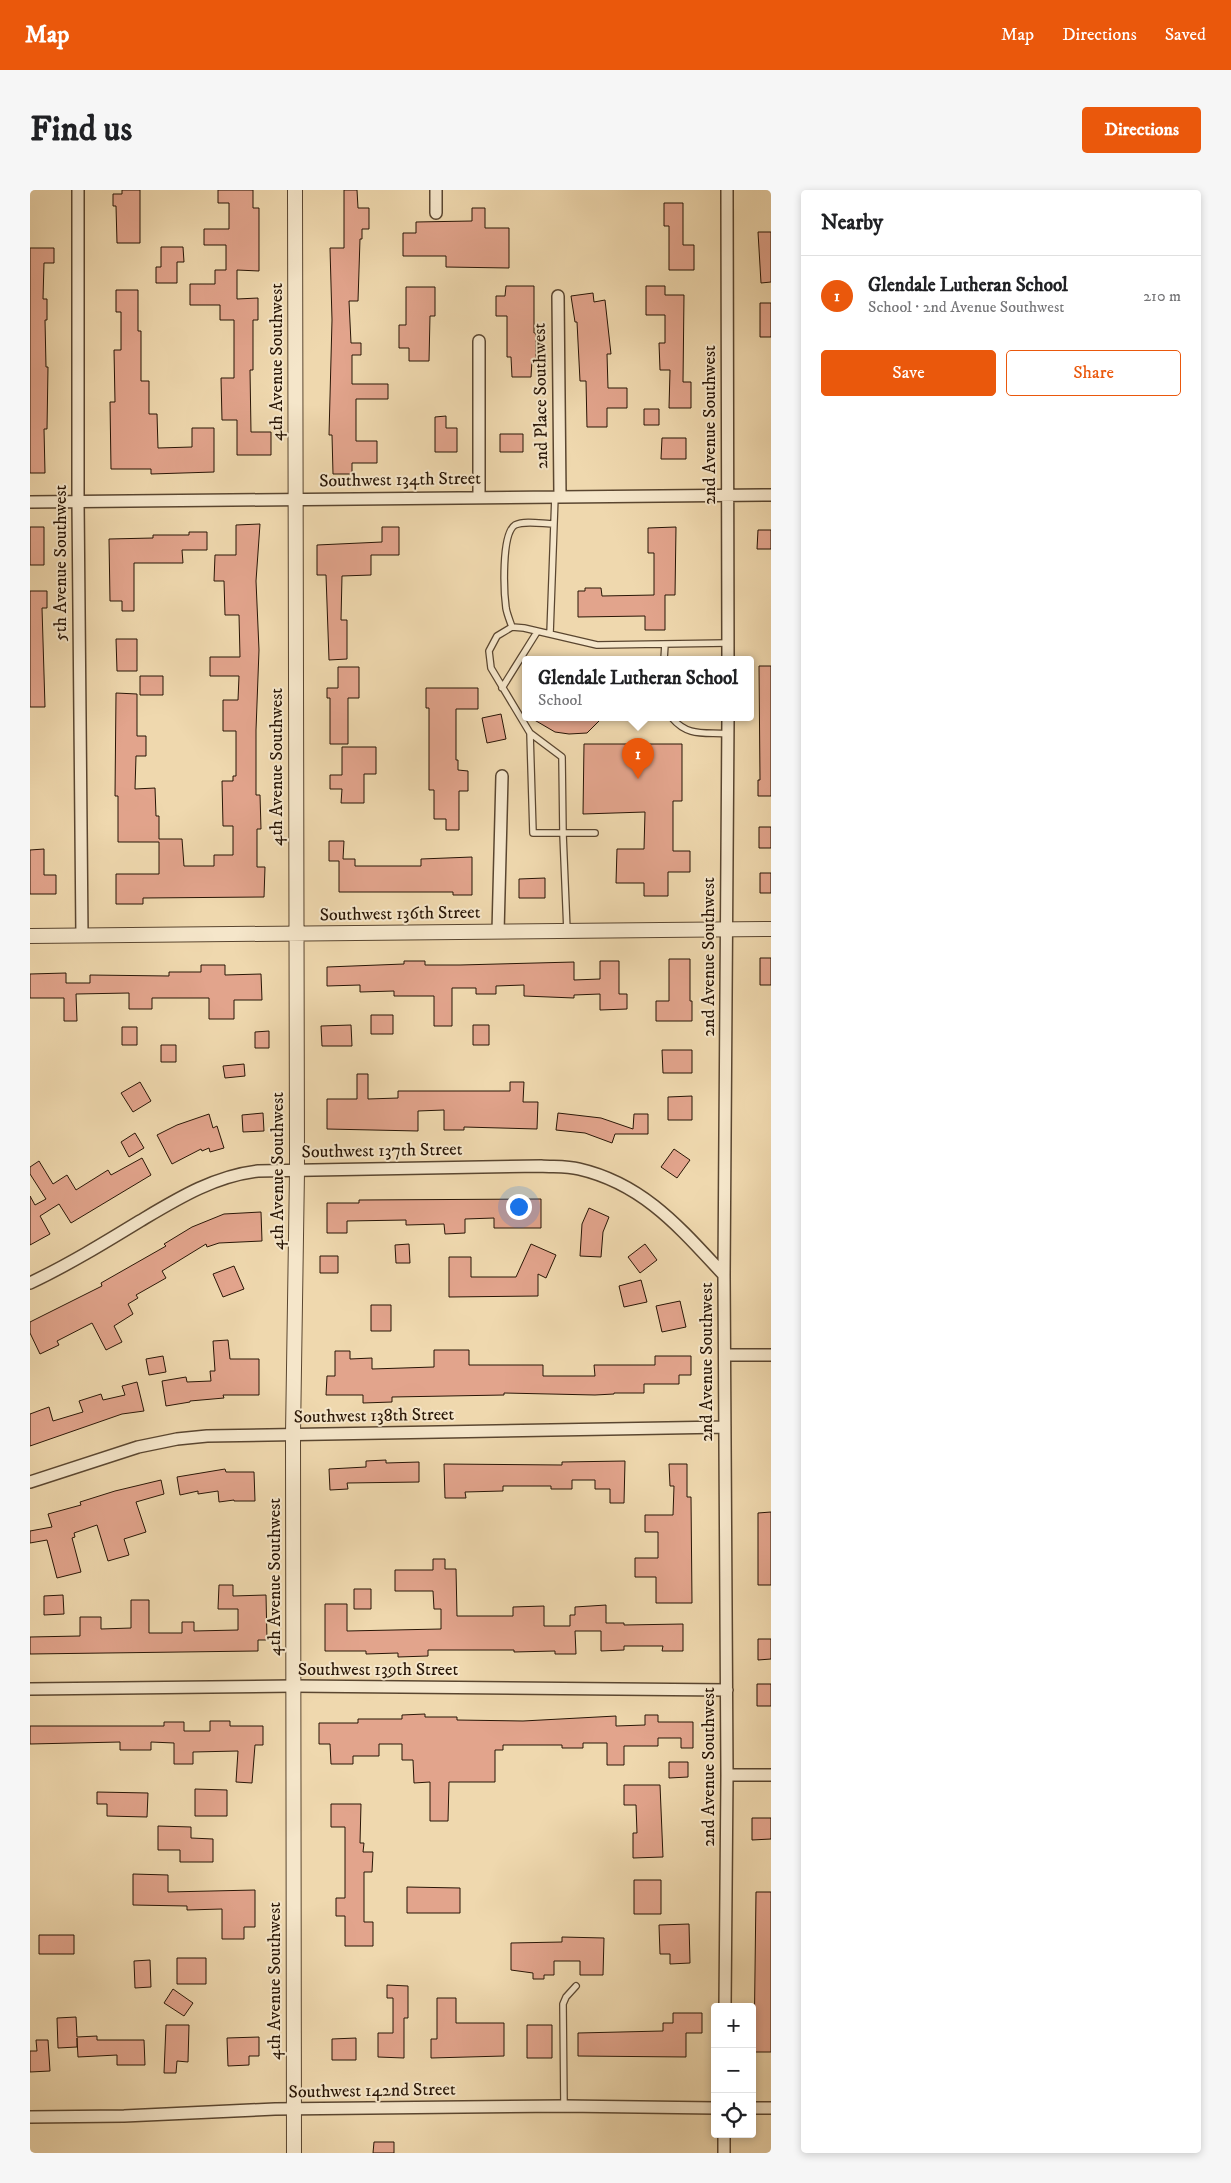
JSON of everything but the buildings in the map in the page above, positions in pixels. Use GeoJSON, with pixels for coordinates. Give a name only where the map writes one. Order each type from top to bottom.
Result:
{"type":"FeatureCollection","features":[{"type":"Feature","properties":{"kind":"street","name":"5th Avenue Southwest"},"geometry":{"type":"LineString","coordinates":[[78,190],[78,502],[82,936]]}},
{"type":"Feature","properties":{"kind":"street","name":"4th Avenue Southwest"},"geometry":{"type":"LineString","coordinates":[[294,2153],[293,1434],[297,1171],[295,190]]}},
{"type":"Feature","properties":{"kind":"street"},"geometry":{"type":"LineString","coordinates":[[436,190],[436,213]]}},
{"type":"Feature","properties":{"kind":"street","name":"2nd Avenue Southwest"},"geometry":{"type":"LineString","coordinates":[[727,190],[728,656]]}},
{"type":"Feature","properties":{"kind":"street","name":"2nd Place Southwest"},"geometry":{"type":"LineString","coordinates":[[557,496],[558,296]]}},
{"type":"Feature","properties":{"kind":"street"},"geometry":{"type":"LineString","coordinates":[[479,340],[480,497]]}},
{"type":"Feature","properties":{"kind":"street","name":"Southwest 134th Street"},"geometry":{"type":"LineString","coordinates":[[30,502],[771,495]]}},
{"type":"Feature","properties":{"kind":"street","name":"2nd Avenue Southwest"},"geometry":{"type":"LineString","coordinates":[[725,2003],[727,1775],[726,1355],[724,1275],[728,721]]}},
{"type":"Feature","properties":{"kind":"street"},"geometry":{"type":"LineString","coordinates":[[498,932],[502,776]]}},
{"type":"Feature","properties":{"kind":"street","name":"Southwest 136th Street"},"geometry":{"type":"LineString","coordinates":[[30,936],[771,929]]}},
{"type":"Feature","properties":{"kind":"street","name":"Southwest 137th Street"},"geometry":{"type":"LineString","coordinates":[[30,1283],[59,1269],[184,1195],[220,1178],[239,1173],[258,1171],[541,1166],[578,1169],[616,1181],[653,1203],[680,1228],[724,1275]]}},
{"type":"Feature","properties":{"kind":"street"},"geometry":{"type":"LineString","coordinates":[[726,1355],[771,1355]]}},
{"type":"Feature","properties":{"kind":"street","name":"Southwest 138th Street"},"geometry":{"type":"LineString","coordinates":[[30,1482],[138,1447],[177,1439],[207,1436],[725,1427]]}},
{"type":"Feature","properties":{"kind":"street","name":"Southwest 139th Street"},"geometry":{"type":"LineString","coordinates":[[30,1689],[294,1686],[726,1690]]}},
{"type":"Feature","properties":{"kind":"street"},"geometry":{"type":"LineString","coordinates":[[727,1775],[771,1775]]}},
{"type":"Feature","properties":{"kind":"street","name":"Southwest 142nd Street"},"geometry":{"type":"LineString","coordinates":[[30,2117],[124,2116],[294,2109],[564,2106],[711,2108]]}},
{"type":"Feature","properties":{"kind":"street"},"geometry":{"type":"LineString","coordinates":[[756,2108],[771,2108]]}},
{"type":"Feature","properties":{"kind":"street"},"geometry":{"type":"LineString","coordinates":[[724,2138],[724,2153]]}},
{"type":"Feature","properties":{"kind":"lane"},"geometry":{"type":"LineString","coordinates":[[550,634],[554,524],[557,496]]}},
{"type":"Feature","properties":{"kind":"lane"},"geometry":{"type":"LineString","coordinates":[[512,627],[506,608],[505,543],[509,532],[515,525],[528,523],[554,524]]}},
{"type":"Feature","properties":{"kind":"lane"},"geometry":{"type":"LineString","coordinates":[[522,720],[491,668],[490,651],[497,636],[512,627],[597,645],[728,643]]}},
{"type":"Feature","properties":{"kind":"lane"},"geometry":{"type":"LineString","coordinates":[[502,688],[537,632]]}},
{"type":"Feature","properties":{"kind":"lane"},"geometry":{"type":"LineString","coordinates":[[664,656],[665,644]]}},
{"type":"Feature","properties":{"kind":"lane"},"geometry":{"type":"LineString","coordinates":[[523,721],[530,733],[562,757],[567,931]]}},
{"type":"Feature","properties":{"kind":"lane"},"geometry":{"type":"LineString","coordinates":[[674,721],[680,728],[690,732],[728,734]]}},
{"type":"Feature","properties":{"kind":"lane"},"geometry":{"type":"LineString","coordinates":[[530,733],[533,833],[594,833]]}},
{"type":"Feature","properties":{"kind":"lane"},"geometry":{"type":"LineString","coordinates":[[564,2106],[563,2004],[566,1997],[576,1986]]}},
{"type":"Feature","properties":{"kind":"place","name":"Glendale Lutheran School"},"geometry":{"type":"Point","coordinates":[638,779]}}]}
